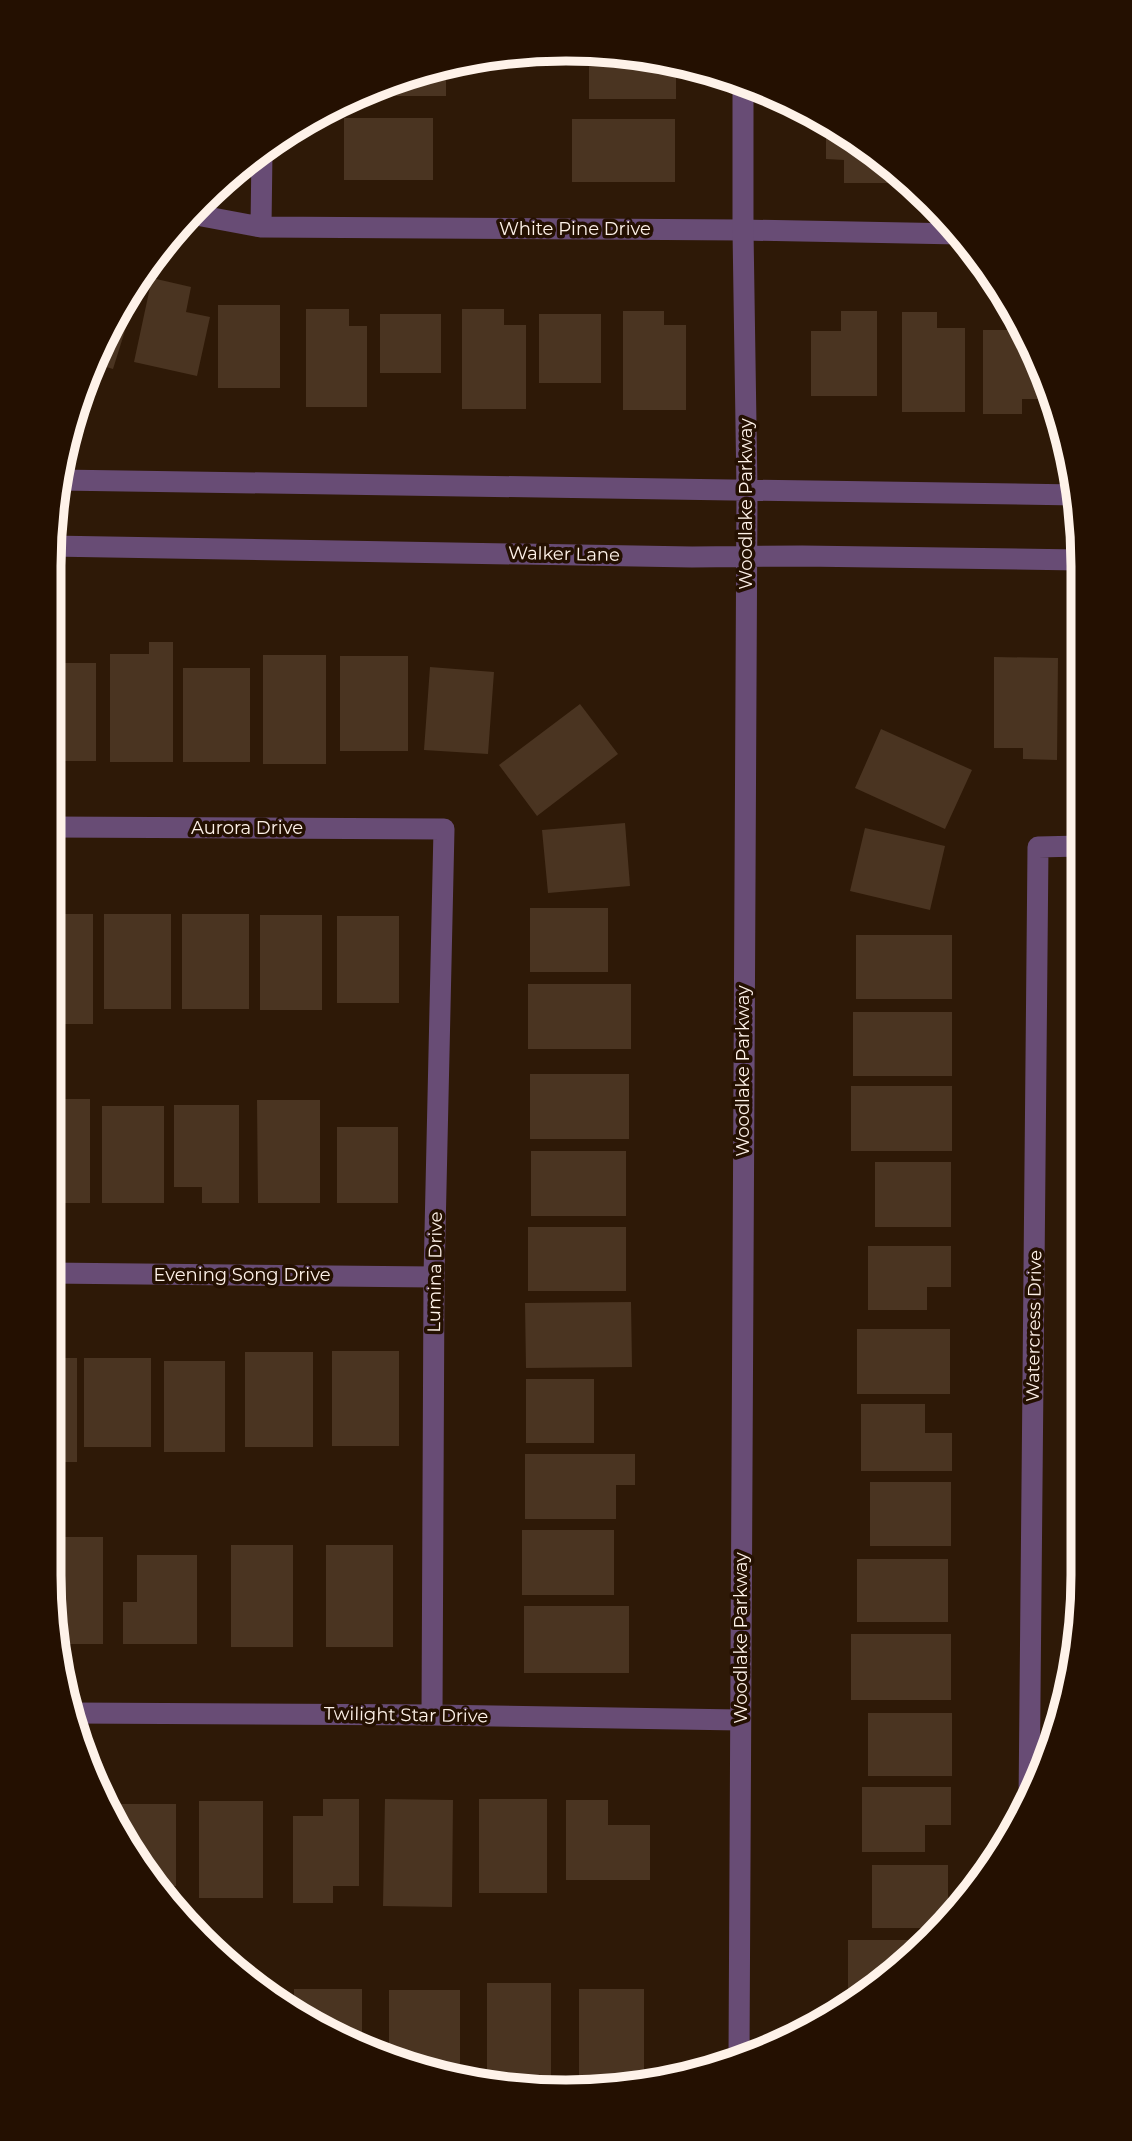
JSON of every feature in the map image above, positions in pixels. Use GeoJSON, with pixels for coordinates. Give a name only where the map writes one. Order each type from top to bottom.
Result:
{"type":"FeatureCollection","features":[{"type":"Feature","properties":{"kind":"street","name":"Woodlake Parkway"},"geometry":{"type":"LineString","coordinates":[[738,2049],[747,556],[743,94]]}},
{"type":"Feature","properties":{"kind":"street"},"geometry":{"type":"LineString","coordinates":[[261,227],[262,164]]}},
{"type":"Feature","properties":{"kind":"street","name":"White Pine Drive"},"geometry":{"type":"LineString","coordinates":[[202,216],[261,227],[946,234]]}},
{"type":"Feature","properties":{"kind":"street"},"geometry":{"type":"LineString","coordinates":[[69,480],[1065,495]]}},
{"type":"Feature","properties":{"kind":"street","name":"Walker Lane"},"geometry":{"type":"LineString","coordinates":[[62,546],[1071,560]]}},
{"type":"Feature","properties":{"kind":"street","name":"Aurora Drive"},"geometry":{"type":"LineString","coordinates":[[61,827],[444,830]]}},
{"type":"Feature","properties":{"kind":"street","name":"Lumina Drive"},"geometry":{"type":"LineString","coordinates":[[432,1715],[434,1277],[444,830]]}},
{"type":"Feature","properties":{"kind":"street","name":"Watercress Drive"},"geometry":{"type":"LineString","coordinates":[[1029,1774],[1038,847],[1071,846]]}},
{"type":"Feature","properties":{"kind":"street","name":"Evening Song Drive"},"geometry":{"type":"LineString","coordinates":[[61,1273],[434,1277]]}},
{"type":"Feature","properties":{"kind":"street","name":"Twilight Star Drive"},"geometry":{"type":"LineString","coordinates":[[80,1713],[740,1720]]}},
{"type":"Feature","properties":{"kind":"building"},"geometry":{"type":"Polygon","coordinates":[[[589,62],[676,74],[676,99],[589,99],[589,62]]]}},
{"type":"Feature","properties":{"kind":"building"},"geometry":{"type":"Polygon","coordinates":[[[446,76],[446,96],[383,96],[446,76]]]}},
{"type":"Feature","properties":{"kind":"building"},"geometry":{"type":"Polygon","coordinates":[[[344,118],[433,118],[433,180],[344,180],[344,118]]]}},
{"type":"Feature","properties":{"kind":"building"},"geometry":{"type":"Polygon","coordinates":[[[572,119],[675,119],[675,182],[572,182],[572,119]]]}},
{"type":"Feature","properties":{"kind":"building"},"geometry":{"type":"Polygon","coordinates":[[[826,134],[894,183],[844,183],[844,160],[826,159],[826,134]]]}},
{"type":"Feature","properties":{"kind":"building"},"geometry":{"type":"Polygon","coordinates":[[[152,278],[191,287],[186,312],[210,317],[197,376],[134,362],[152,278]]]}},
{"type":"Feature","properties":{"kind":"building"},"geometry":{"type":"Polygon","coordinates":[[[218,305],[280,305],[280,388],[218,388],[218,305]]]}},
{"type":"Feature","properties":{"kind":"building"},"geometry":{"type":"Polygon","coordinates":[[[306,309],[349,309],[349,326],[367,326],[367,407],[306,407],[306,309]]]}},
{"type":"Feature","properties":{"kind":"building"},"geometry":{"type":"Polygon","coordinates":[[[462,309],[504,309],[504,325],[526,325],[526,409],[462,409],[462,309]]]}},
{"type":"Feature","properties":{"kind":"building"},"geometry":{"type":"Polygon","coordinates":[[[131,310],[113,369],[103,366],[131,310]]]}},
{"type":"Feature","properties":{"kind":"building"},"geometry":{"type":"Polygon","coordinates":[[[623,311],[664,311],[664,325],[686,325],[686,410],[623,410],[623,311]]]}},
{"type":"Feature","properties":{"kind":"building"},"geometry":{"type":"Polygon","coordinates":[[[841,311],[877,311],[877,396],[811,396],[811,331],[841,331],[841,311]]]}},
{"type":"Feature","properties":{"kind":"building"},"geometry":{"type":"Polygon","coordinates":[[[902,312],[937,312],[937,328],[965,328],[965,412],[902,412],[902,312]]]}},
{"type":"Feature","properties":{"kind":"building"},"geometry":{"type":"Polygon","coordinates":[[[380,314],[441,314],[441,373],[380,373],[380,314]]]}},
{"type":"Feature","properties":{"kind":"building"},"geometry":{"type":"Polygon","coordinates":[[[539,314],[601,314],[601,383],[539,383],[539,314]]]}},
{"type":"Feature","properties":{"kind":"building"},"geometry":{"type":"Polygon","coordinates":[[[1008,323],[1042,399],[1022,399],[1022,414],[983,414],[983,330],[1008,330],[1008,323]]]}},
{"type":"Feature","properties":{"kind":"building"},"geometry":{"type":"Polygon","coordinates":[[[149,642],[173,642],[173,762],[110,762],[110,654],[149,654],[149,642]]]}},
{"type":"Feature","properties":{"kind":"building"},"geometry":{"type":"Polygon","coordinates":[[[263,655],[326,655],[326,764],[263,764],[263,655]]]}},
{"type":"Feature","properties":{"kind":"building"},"geometry":{"type":"Polygon","coordinates":[[[340,656],[408,656],[408,751],[340,751],[340,656]]]}},
{"type":"Feature","properties":{"kind":"building"},"geometry":{"type":"Polygon","coordinates":[[[994,657],[1058,658],[1057,760],[1023,759],[1023,748],[994,748],[994,657]]]}},
{"type":"Feature","properties":{"kind":"building"},"geometry":{"type":"Polygon","coordinates":[[[61,663],[96,663],[96,761],[61,761],[61,663]]]}},
{"type":"Feature","properties":{"kind":"building"},"geometry":{"type":"Polygon","coordinates":[[[430,667],[494,672],[488,754],[424,750],[430,667]]]}},
{"type":"Feature","properties":{"kind":"building"},"geometry":{"type":"Polygon","coordinates":[[[183,668],[250,668],[250,762],[183,762],[183,668]]]}},
{"type":"Feature","properties":{"kind":"building"},"geometry":{"type":"Polygon","coordinates":[[[580,704],[618,754],[537,816],[499,765],[580,704]]]}},
{"type":"Feature","properties":{"kind":"building"},"geometry":{"type":"Polygon","coordinates":[[[881,729],[972,770],[945,829],[855,788],[881,729]]]}},
{"type":"Feature","properties":{"kind":"building"},"geometry":{"type":"Polygon","coordinates":[[[625,823],[630,886],[548,893],[542,830],[625,823]]]}},
{"type":"Feature","properties":{"kind":"building"},"geometry":{"type":"Polygon","coordinates":[[[865,828],[945,846],[930,910],[850,891],[865,828]]]}},
{"type":"Feature","properties":{"kind":"building"},"geometry":{"type":"Polygon","coordinates":[[[530,908],[608,908],[608,972],[530,972],[530,908]]]}},
{"type":"Feature","properties":{"kind":"building"},"geometry":{"type":"Polygon","coordinates":[[[61,914],[93,914],[93,1024],[64,1024],[64,1008],[61,1008],[61,914]]]}},
{"type":"Feature","properties":{"kind":"building"},"geometry":{"type":"Polygon","coordinates":[[[104,914],[171,914],[171,1009],[104,1009],[104,914]]]}},
{"type":"Feature","properties":{"kind":"building"},"geometry":{"type":"Polygon","coordinates":[[[182,914],[249,914],[249,1009],[182,1009],[182,914]]]}},
{"type":"Feature","properties":{"kind":"building"},"geometry":{"type":"Polygon","coordinates":[[[260,915],[322,915],[322,1010],[260,1010],[260,915]]]}},
{"type":"Feature","properties":{"kind":"building"},"geometry":{"type":"Polygon","coordinates":[[[337,916],[399,916],[399,1003],[337,1003],[337,916]]]}},
{"type":"Feature","properties":{"kind":"building"},"geometry":{"type":"Polygon","coordinates":[[[856,935],[952,935],[952,999],[856,999],[856,935]]]}},
{"type":"Feature","properties":{"kind":"building"},"geometry":{"type":"Polygon","coordinates":[[[528,984],[631,984],[631,1049],[528,1049],[528,984]]]}},
{"type":"Feature","properties":{"kind":"building"},"geometry":{"type":"Polygon","coordinates":[[[853,1012],[952,1012],[952,1076],[853,1076],[853,1012]]]}},
{"type":"Feature","properties":{"kind":"building"},"geometry":{"type":"Polygon","coordinates":[[[530,1074],[629,1074],[629,1139],[530,1139],[530,1074]]]}},
{"type":"Feature","properties":{"kind":"building"},"geometry":{"type":"Polygon","coordinates":[[[851,1086],[952,1086],[952,1151],[851,1151],[851,1086]]]}},
{"type":"Feature","properties":{"kind":"building"},"geometry":{"type":"Polygon","coordinates":[[[61,1099],[90,1099],[90,1203],[61,1203],[61,1099]]]}},
{"type":"Feature","properties":{"kind":"building"},"geometry":{"type":"Polygon","coordinates":[[[257,1100],[320,1100],[320,1203],[258,1203],[257,1100]]]}},
{"type":"Feature","properties":{"kind":"building"},"geometry":{"type":"Polygon","coordinates":[[[174,1105],[239,1105],[239,1203],[202,1203],[202,1187],[174,1187],[174,1105]]]}},
{"type":"Feature","properties":{"kind":"building"},"geometry":{"type":"Polygon","coordinates":[[[102,1106],[164,1106],[164,1203],[102,1203],[102,1106]]]}},
{"type":"Feature","properties":{"kind":"building"},"geometry":{"type":"Polygon","coordinates":[[[337,1127],[398,1127],[398,1203],[337,1203],[337,1127]]]}},
{"type":"Feature","properties":{"kind":"building"},"geometry":{"type":"Polygon","coordinates":[[[531,1151],[626,1151],[626,1216],[531,1216],[531,1151]]]}},
{"type":"Feature","properties":{"kind":"building"},"geometry":{"type":"Polygon","coordinates":[[[875,1162],[951,1162],[951,1227],[875,1227],[875,1162]]]}},
{"type":"Feature","properties":{"kind":"building"},"geometry":{"type":"Polygon","coordinates":[[[528,1227],[626,1227],[626,1291],[528,1291],[528,1227]]]}},
{"type":"Feature","properties":{"kind":"building"},"geometry":{"type":"Polygon","coordinates":[[[868,1246],[951,1246],[951,1287],[927,1287],[927,1310],[868,1310],[868,1246]]]}},
{"type":"Feature","properties":{"kind":"building"},"geometry":{"type":"Polygon","coordinates":[[[631,1302],[632,1367],[526,1368],[525,1303],[631,1302]]]}},
{"type":"Feature","properties":{"kind":"building"},"geometry":{"type":"Polygon","coordinates":[[[857,1329],[950,1329],[950,1394],[857,1394],[857,1329]]]}},
{"type":"Feature","properties":{"kind":"building"},"geometry":{"type":"Polygon","coordinates":[[[332,1351],[399,1351],[399,1446],[332,1446],[332,1351]]]}},
{"type":"Feature","properties":{"kind":"building"},"geometry":{"type":"Polygon","coordinates":[[[245,1352],[313,1352],[313,1447],[245,1447],[245,1352]]]}},
{"type":"Feature","properties":{"kind":"building"},"geometry":{"type":"Polygon","coordinates":[[[61,1358],[77,1358],[77,1462],[61,1462],[61,1358]]]}},
{"type":"Feature","properties":{"kind":"building"},"geometry":{"type":"Polygon","coordinates":[[[84,1358],[151,1358],[151,1447],[84,1447],[84,1358]]]}},
{"type":"Feature","properties":{"kind":"building"},"geometry":{"type":"Polygon","coordinates":[[[164,1361],[225,1361],[225,1452],[164,1452],[164,1361]]]}},
{"type":"Feature","properties":{"kind":"building"},"geometry":{"type":"Polygon","coordinates":[[[526,1379],[594,1379],[594,1443],[526,1443],[526,1379]]]}},
{"type":"Feature","properties":{"kind":"building"},"geometry":{"type":"Polygon","coordinates":[[[861,1404],[925,1404],[925,1433],[952,1433],[952,1471],[861,1471],[861,1404]]]}},
{"type":"Feature","properties":{"kind":"building"},"geometry":{"type":"Polygon","coordinates":[[[525,1454],[635,1454],[635,1485],[616,1485],[616,1519],[525,1519],[525,1454]]]}},
{"type":"Feature","properties":{"kind":"building"},"geometry":{"type":"Polygon","coordinates":[[[870,1482],[951,1482],[951,1546],[870,1546],[870,1482]]]}},
{"type":"Feature","properties":{"kind":"building"},"geometry":{"type":"Polygon","coordinates":[[[522,1530],[614,1530],[614,1595],[522,1595],[522,1530]]]}},
{"type":"Feature","properties":{"kind":"building"},"geometry":{"type":"Polygon","coordinates":[[[61,1537],[103,1537],[103,1644],[66,1644],[62,1608],[61,1537]]]}},
{"type":"Feature","properties":{"kind":"building"},"geometry":{"type":"Polygon","coordinates":[[[231,1545],[293,1545],[293,1647],[231,1647],[231,1545]]]}},
{"type":"Feature","properties":{"kind":"building"},"geometry":{"type":"Polygon","coordinates":[[[326,1545],[393,1545],[393,1647],[326,1647],[326,1545]]]}},
{"type":"Feature","properties":{"kind":"building"},"geometry":{"type":"Polygon","coordinates":[[[137,1555],[197,1555],[197,1644],[123,1644],[123,1602],[137,1602],[137,1555]]]}},
{"type":"Feature","properties":{"kind":"building"},"geometry":{"type":"Polygon","coordinates":[[[857,1559],[948,1559],[948,1622],[857,1622],[857,1559]]]}},
{"type":"Feature","properties":{"kind":"building"},"geometry":{"type":"Polygon","coordinates":[[[524,1606],[629,1606],[629,1673],[524,1673],[524,1606]]]}},
{"type":"Feature","properties":{"kind":"building"},"geometry":{"type":"Polygon","coordinates":[[[851,1634],[951,1634],[951,1700],[851,1700],[851,1634]]]}},
{"type":"Feature","properties":{"kind":"building"},"geometry":{"type":"Polygon","coordinates":[[[868,1713],[952,1713],[952,1776],[868,1776],[868,1713]]]}},
{"type":"Feature","properties":{"kind":"building"},"geometry":{"type":"Polygon","coordinates":[[[862,1787],[951,1787],[951,1825],[925,1825],[925,1852],[862,1852],[862,1787]]]}},
{"type":"Feature","properties":{"kind":"building"},"geometry":{"type":"Polygon","coordinates":[[[323,1799],[359,1799],[359,1886],[333,1886],[333,1903],[293,1903],[293,1816],[323,1816],[323,1799]]]}},
{"type":"Feature","properties":{"kind":"building"},"geometry":{"type":"Polygon","coordinates":[[[385,1799],[453,1800],[452,1907],[383,1906],[385,1799]]]}},
{"type":"Feature","properties":{"kind":"building"},"geometry":{"type":"Polygon","coordinates":[[[479,1799],[547,1799],[547,1893],[479,1893],[479,1799]]]}},
{"type":"Feature","properties":{"kind":"building"},"geometry":{"type":"Polygon","coordinates":[[[566,1800],[608,1800],[608,1825],[650,1825],[650,1880],[566,1880],[566,1800]]]}},
{"type":"Feature","properties":{"kind":"building"},"geometry":{"type":"Polygon","coordinates":[[[199,1801],[263,1801],[263,1898],[199,1898],[199,1801]]]}},
{"type":"Feature","properties":{"kind":"building"},"geometry":{"type":"Polygon","coordinates":[[[116,1804],[176,1804],[176,1886],[169,1886],[146,1855],[116,1804]]]}},
{"type":"Feature","properties":{"kind":"building"},"geometry":{"type":"Polygon","coordinates":[[[872,1865],[948,1865],[948,1904],[927,1928],[872,1928],[872,1865]]]}},
{"type":"Feature","properties":{"kind":"building"},"geometry":{"type":"Polygon","coordinates":[[[848,1940],[914,1940],[873,1975],[848,1994],[848,1940]]]}},
{"type":"Feature","properties":{"kind":"building"},"geometry":{"type":"Polygon","coordinates":[[[487,1983],[551,1983],[551,2080],[487,2073],[487,1983]]]}},
{"type":"Feature","properties":{"kind":"building"},"geometry":{"type":"Polygon","coordinates":[[[294,1989],[362,1989],[362,2036],[343,2028],[294,2000],[294,1989]]]}},
{"type":"Feature","properties":{"kind":"building"},"geometry":{"type":"Polygon","coordinates":[[[579,1989],[644,1989],[644,2073],[579,2080],[579,1989]]]}},
{"type":"Feature","properties":{"kind":"building"},"geometry":{"type":"Polygon","coordinates":[[[389,1990],[460,1990],[460,2068],[435,2063],[389,2047],[389,1990]]]}}]}
